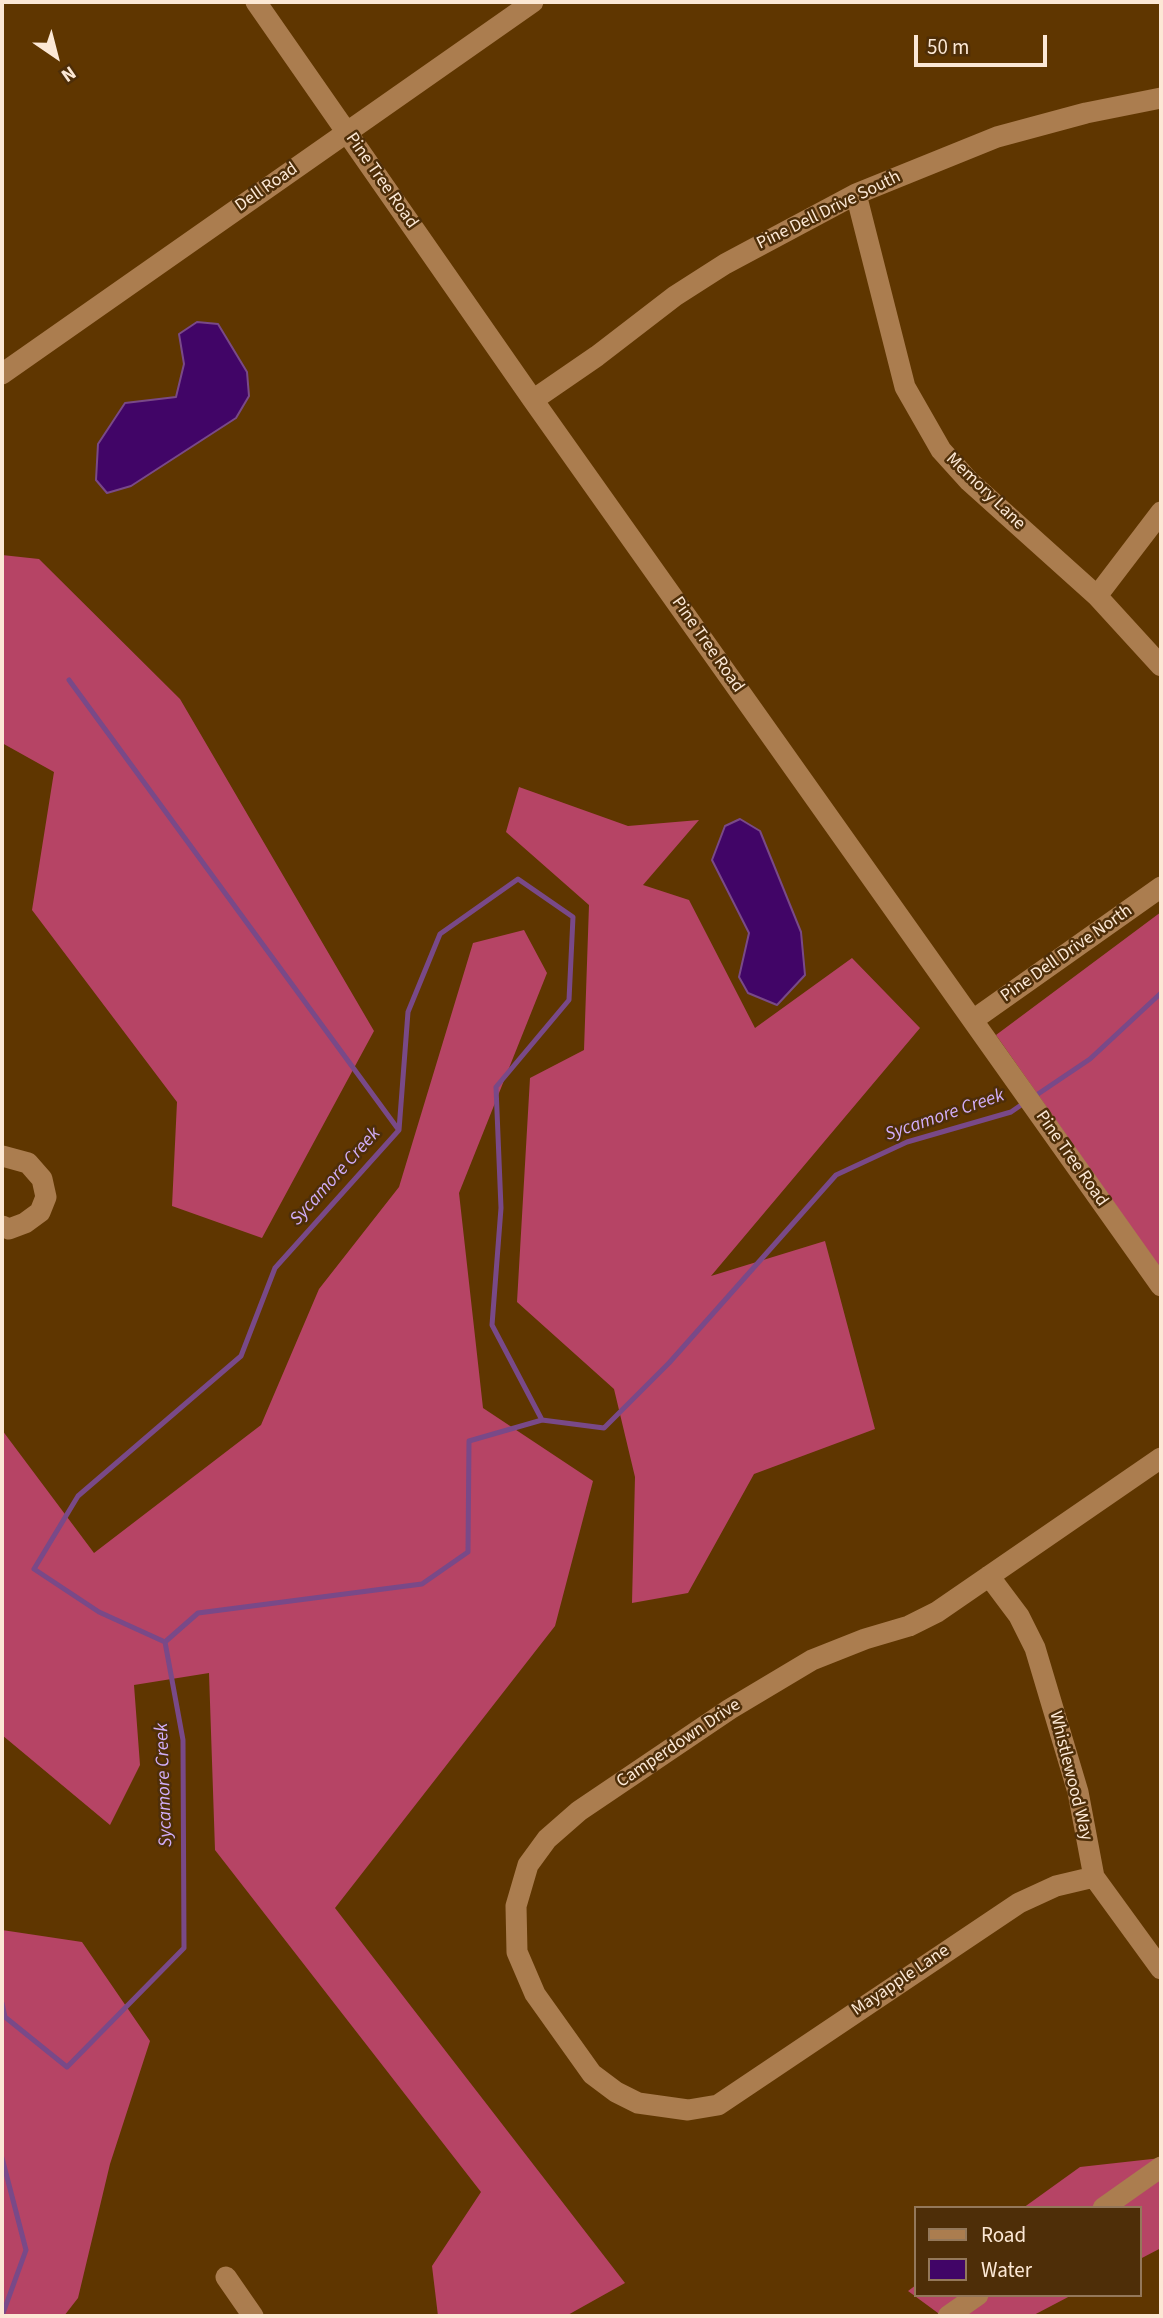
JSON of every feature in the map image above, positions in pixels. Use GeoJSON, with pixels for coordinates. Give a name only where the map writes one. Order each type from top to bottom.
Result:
{"type":"FeatureCollection","features":[{"type":"Feature","properties":{"kind":"street","name":"Pine Tree Road"},"geometry":{"type":"LineString","coordinates":[[256,2],[533,400],[1161,1286]]}},
{"type":"Feature","properties":{"kind":"street","name":"Dell Road"},"geometry":{"type":"LineString","coordinates":[[2,374],[533,2]]}},
{"type":"Feature","properties":{"kind":"street","name":"Pine Dell Drive South"},"geometry":{"type":"LineString","coordinates":[[533,400],[597,356],[675,296],[725,264],[856,194],[997,137],[1086,113],[1161,98]]}},
{"type":"Feature","properties":{"kind":"street","name":"Memory Lane"},"geometry":{"type":"LineString","coordinates":[[856,194],[905,387],[941,450],[969,481],[1097,596],[1161,666]]}},
{"type":"Feature","properties":{"kind":"street"},"geometry":{"type":"LineString","coordinates":[[1097,596],[1161,512]]}},
{"type":"Feature","properties":{"kind":"street","name":"Pine Dell Drive North"},"geometry":{"type":"LineString","coordinates":[[973,1020],[1161,887]]}},
{"type":"Feature","properties":{"kind":"street"},"geometry":{"type":"LineString","coordinates":[[2,1156],[28,1163],[42,1179],[46,1198],[40,1212],[25,1223],[9,1229],[2,1226]]}},
{"type":"Feature","properties":{"kind":"street","name":"Camperdown Drive"},"geometry":{"type":"LineString","coordinates":[[718,2105],[688,2110],[638,2103],[615,2092],[592,2074],[535,1994],[517,1952],[516,1906],[528,1865],[547,1839],[579,1811],[730,1709],[812,1660],[865,1639],[909,1626],[937,1612],[1161,1458]]}},
{"type":"Feature","properties":{"kind":"street","name":"Whistlewood Way"},"geometry":{"type":"LineString","coordinates":[[989,1576],[1018,1616],[1035,1648],[1078,1792],[1094,1877],[1161,1969]]}},
{"type":"Feature","properties":{"kind":"street","name":"Mayapple Lane"},"geometry":{"type":"LineString","coordinates":[[718,2105],[1019,1903],[1056,1886],[1094,1877]]}},
{"type":"Feature","properties":{"kind":"street"},"geometry":{"type":"LineString","coordinates":[[1106,2206],[1161,2167]]}},
{"type":"Feature","properties":{"kind":"street"},"geometry":{"type":"LineString","coordinates":[[226,2277],[253,2316]]}},
{"type":"Feature","properties":{"kind":"street"},"geometry":{"type":"LineString","coordinates":[[948,2316],[975,2297]]}},
{"type":"Feature","properties":{"kind":"shaded area"},"geometry":{"type":"Polygon","coordinates":[[[2,555],[39,559],[180,699],[374,1031],[262,1238],[172,1206],[177,1102],[32,910],[54,772],[2,743],[2,555]]]}},
{"type":"Feature","properties":{"kind":"shaded area"},"geometry":{"type":"Polygon","coordinates":[[[519,787],[628,826],[699,820],[643,885],[689,900],[755,1028],[852,958],[920,1028],[711,1276],[825,1241],[875,1429],[754,1474],[688,1593],[632,1603],[635,1477],[614,1389],[517,1302],[530,1078],[584,1050],[589,905],[506,832],[519,787]]]}},
{"type":"Feature","properties":{"kind":"shaded area"},"geometry":{"type":"Polygon","coordinates":[[[1161,912],[1161,1270],[996,1035],[1161,912]]]}},
{"type":"Feature","properties":{"kind":"shaded area"},"geometry":{"type":"Polygon","coordinates":[[[524,930],[547,973],[459,1193],[483,1408],[593,1481],[555,1626],[335,1908],[625,2283],[566,2316],[438,2316],[432,2266],[481,2192],[215,1850],[209,1673],[134,1685],[140,1765],[110,1825],[2,1735],[2,1430],[94,1553],[261,1425],[319,1289],[399,1187],[473,943],[524,930]]]}},
{"type":"Feature","properties":{"kind":"shaded area"},"geometry":{"type":"Polygon","coordinates":[[[2,1930],[82,1942],[150,2041],[110,2164],[78,2298],[64,2316],[2,2316],[2,1930]]]}},
{"type":"Feature","properties":{"kind":"shaded area"},"geometry":{"type":"Polygon","coordinates":[[[1161,2158],[1161,2248],[1142,2258],[1142,2206],[1026,2206],[1080,2167],[1161,2158]]]}},
{"type":"Feature","properties":{"kind":"shaded area"},"geometry":{"type":"Polygon","coordinates":[[[916,2297],[1068,2297],[1032,2316],[942,2316],[916,2297]]]}},
{"type":"Feature","properties":{"kind":"water"},"geometry":{"type":"Polygon","coordinates":[[[197,322],[218,324],[247,372],[249,396],[236,418],[131,486],[107,493],[96,480],[98,444],[125,403],[176,397],[184,364],[179,334],[197,322]]]}},
{"type":"Feature","properties":{"kind":"water"},"geometry":{"type":"Polygon","coordinates":[[[740,819],[760,831],[801,932],[805,975],[777,1005],[748,993],[739,977],[749,933],[712,860],[725,826],[740,819]]]}},
{"type":"Feature","properties":{"kind":"waterway"},"geometry":{"type":"LineString","coordinates":[[69,680],[398,1129]]}},
{"type":"Feature","properties":{"kind":"waterway","name":"Sycamore Creek"},"geometry":{"type":"LineString","coordinates":[[2,2003],[5,2017],[67,2067],[184,1948],[183,1740],[165,1642],[99,1612],[34,1569],[78,1496],[241,1356],[275,1268],[399,1130],[408,1012],[440,934],[518,879],[573,917],[569,1000],[496,1087],[501,1208],[492,1325],[542,1420],[604,1428],[669,1363],[836,1175],[907,1142],[1011,1112],[1024,1103]]}},
{"type":"Feature","properties":{"kind":"waterway","name":"Sycamore Creek"},"geometry":{"type":"LineString","coordinates":[[1032,1098],[1090,1059],[1161,993]]}},
{"type":"Feature","properties":{"kind":"waterway"},"geometry":{"type":"LineString","coordinates":[[165,1642],[198,1613],[422,1584],[468,1552],[469,1441],[542,1420]]}},
{"type":"Feature","properties":{"kind":"waterway","name":"Sycamore Creek"},"geometry":{"type":"LineString","coordinates":[[2,2158],[26,2250],[2,2316]]}}]}
